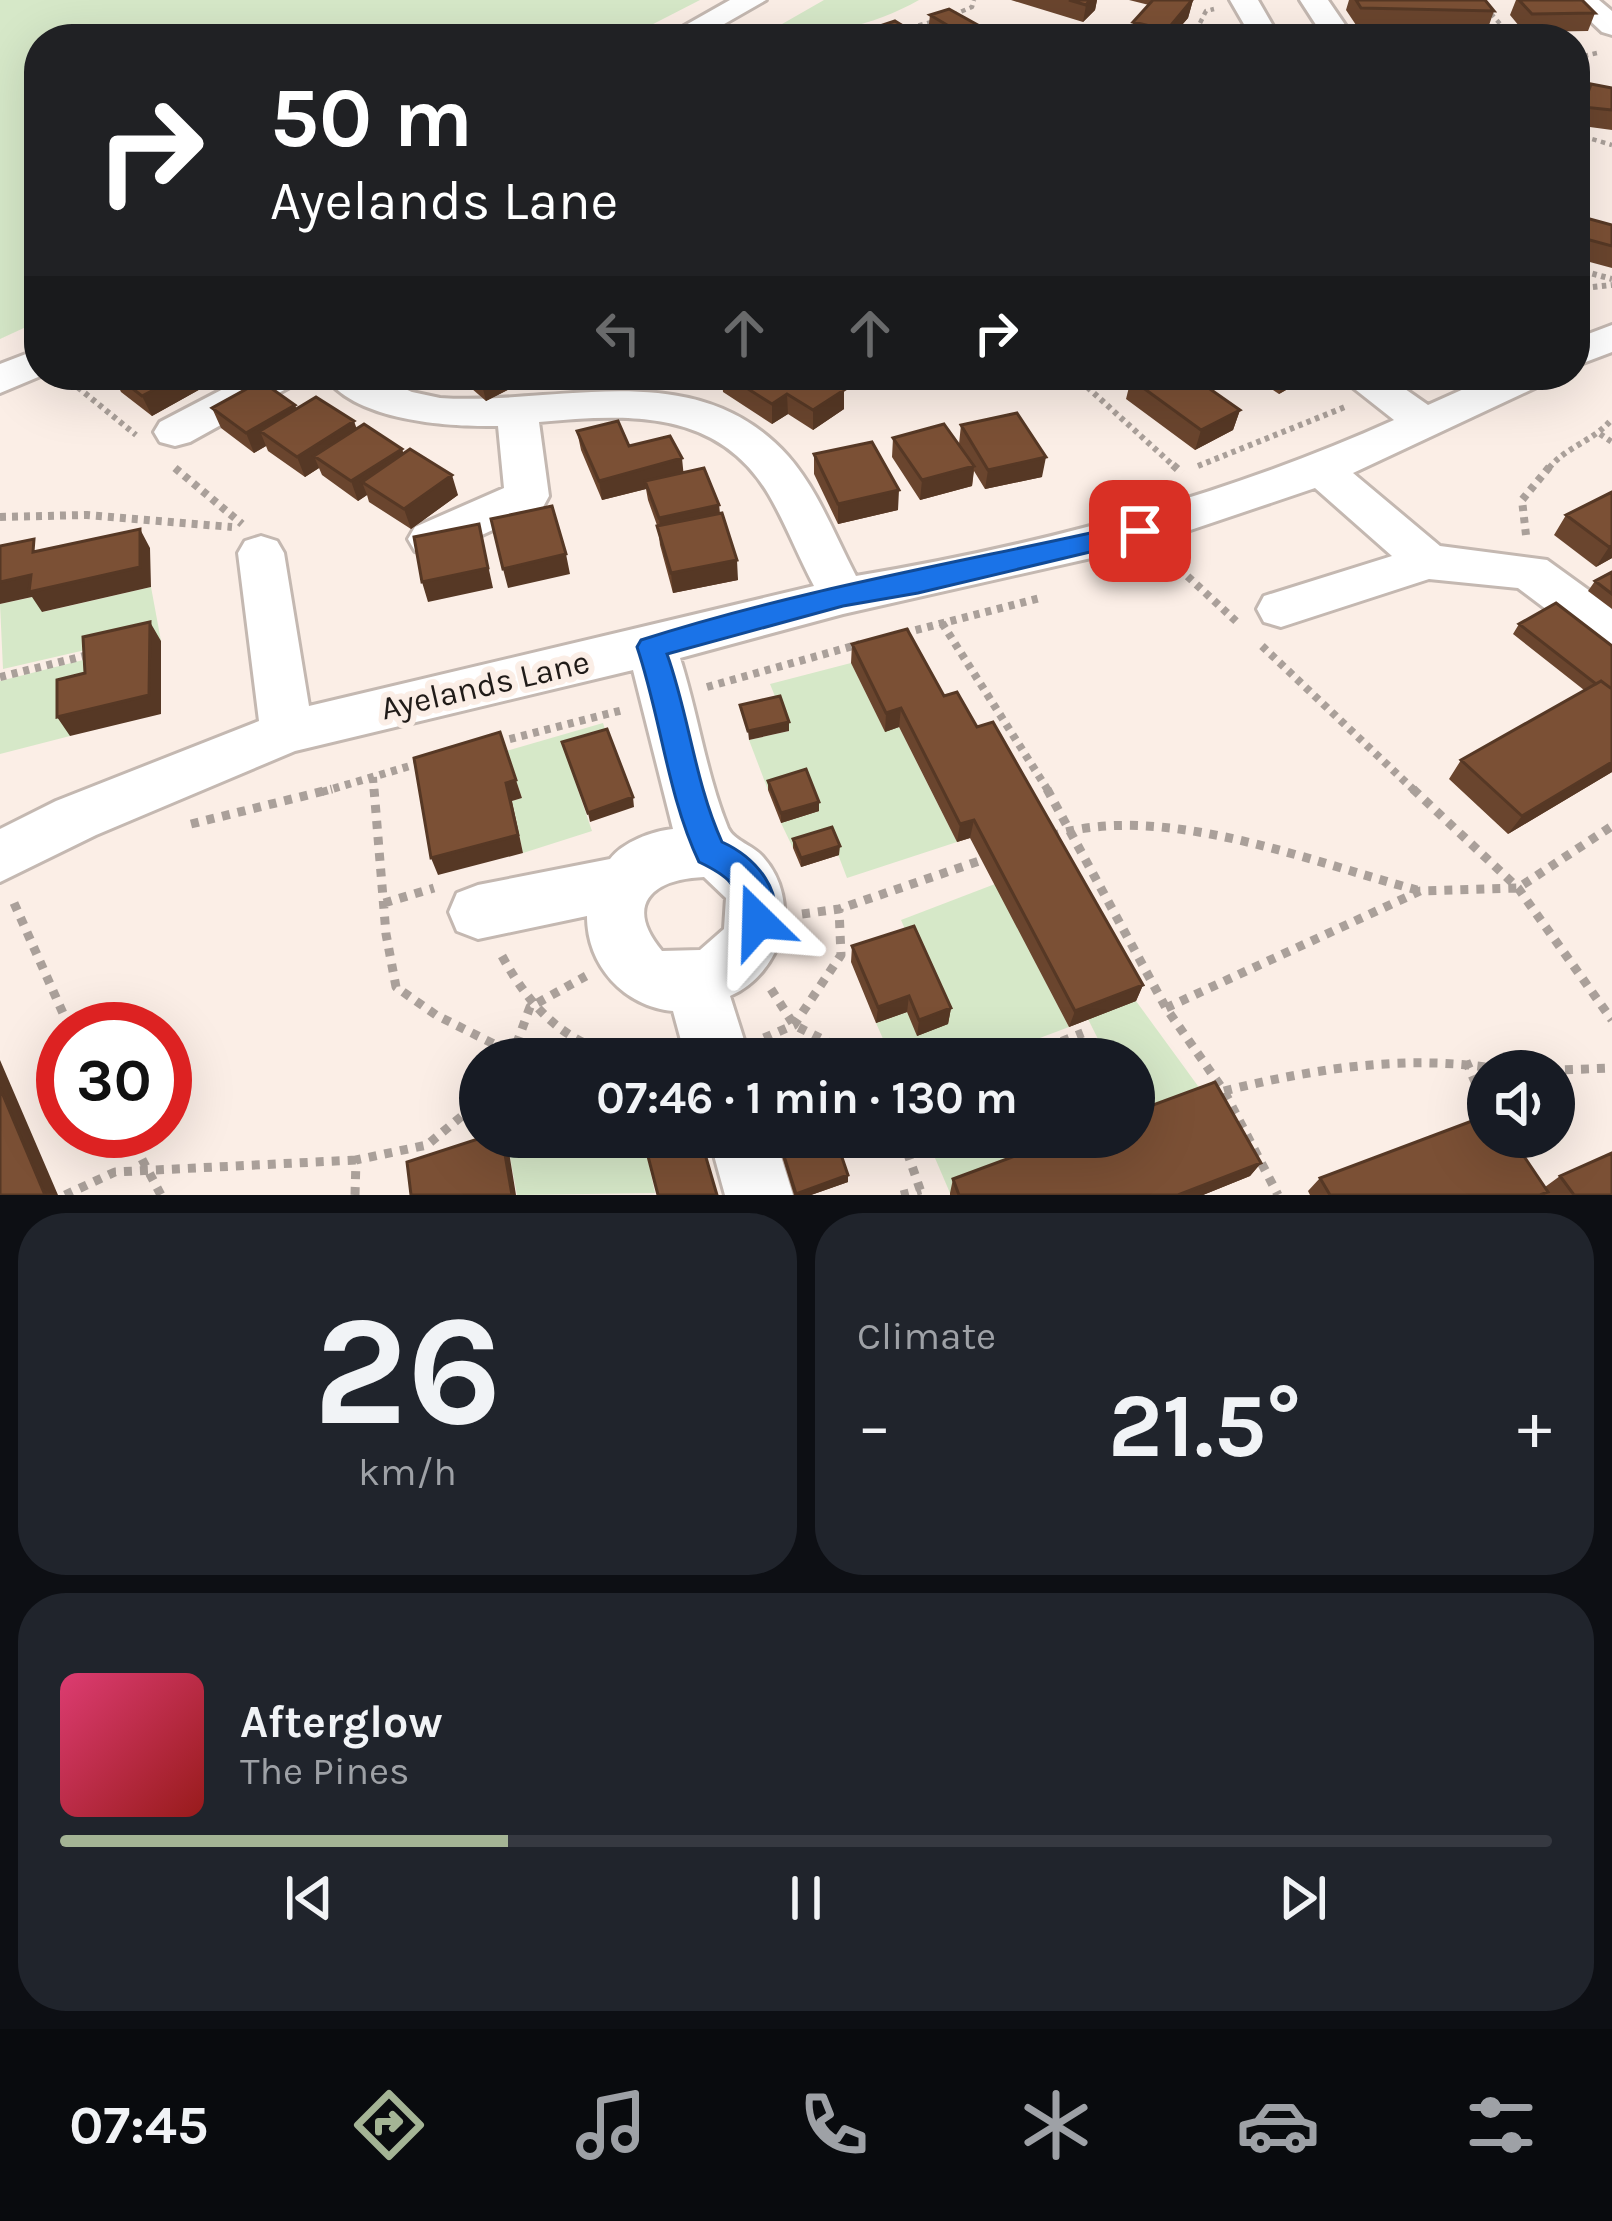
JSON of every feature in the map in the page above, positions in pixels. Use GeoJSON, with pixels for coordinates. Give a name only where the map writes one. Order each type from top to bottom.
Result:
{"type":"FeatureCollection","features":[{"type":"Feature","properties":{"kind":"street"},"geometry":{"type":"LineString","coordinates":[[705,24],[752,0]]}},
{"type":"Feature","properties":{"kind":"street"},"geometry":{"type":"LineString","coordinates":[[1582,0],[1599,32]]}},
{"type":"Feature","properties":{"kind":"street"},"geometry":{"type":"LineString","coordinates":[[175,432],[253,390]]}},
{"type":"Feature","properties":{"kind":"street"},"geometry":{"type":"LineString","coordinates":[[372,390],[401,405],[452,413],[517,412],[590,390]]}},
{"type":"Feature","properties":{"kind":"street"},"geometry":{"type":"LineString","coordinates":[[605,390],[674,407],[715,422],[749,442],[774,468],[843,596]]}},
{"type":"Feature","properties":{"kind":"street"},"geometry":{"type":"LineString","coordinates":[[1379,390],[1426,423]]}},
{"type":"Feature","properties":{"kind":"street","name":"Ayelands Lane"},"geometry":{"type":"LineString","coordinates":[[7,880],[76,818],[287,732],[651,647],[843,596],[930,604],[1153,553],[1497,390]]}},
{"type":"Feature","properties":{"kind":"street"},"geometry":{"type":"LineString","coordinates":[[431,539],[527,496],[517,412]]}},
{"type":"Feature","properties":{"kind":"street"},"geometry":{"type":"LineString","coordinates":[[1322,470],[1428,562]]}},
{"type":"Feature","properties":{"kind":"street"},"geometry":{"type":"LineString","coordinates":[[255,541],[287,732]]}},
{"type":"Feature","properties":{"kind":"street"},"geometry":{"type":"LineString","coordinates":[[1259,625],[1428,562],[1530,572],[1612,633]]}},
{"type":"Feature","properties":{"kind":"street"},"geometry":{"type":"LineString","coordinates":[[651,647],[669,699],[694,815],[710,852]]}},
{"type":"Feature","properties":{"kind":"street"},"geometry":{"type":"LineString","coordinates":[[478,912],[625,882],[664,853],[710,852],[732,862],[748,878],[757,898],[733,950],[737,1038]]}},
{"type":"Feature","properties":{"kind":"street"},"geometry":{"type":"LineString","coordinates":[[625,882],[614,911],[614,934],[624,955],[642,971],[668,980],[733,950]]}},
{"type":"Feature","properties":{"kind":"street"},"geometry":{"type":"LineString","coordinates":[[748,1158],[759,1195]]}},
{"type":"Feature","properties":{"kind":"path"},"geometry":{"type":"LineString","coordinates":[[923,24],[972,7],[974,0]]}},
{"type":"Feature","properties":{"kind":"path"},"geometry":{"type":"LineString","coordinates":[[1091,390],[1182,472]]}},
{"type":"Feature","properties":{"kind":"path"},"geometry":{"type":"LineString","coordinates":[[1530,572],[1522,500],[1560,454],[1600,434],[1612,419]]}},
{"type":"Feature","properties":{"kind":"path"},"geometry":{"type":"LineString","coordinates":[[1600,434],[1612,442]]}},
{"type":"Feature","properties":{"kind":"path"},"geometry":{"type":"LineString","coordinates":[[0,517],[87,515],[255,541]]}},
{"type":"Feature","properties":{"kind":"path"},"geometry":{"type":"LineString","coordinates":[[1153,553],[1259,625],[1519,888],[1612,1020]]}},
{"type":"Feature","properties":{"kind":"path"},"geometry":{"type":"LineString","coordinates":[[898,635],[930,604],[1057,593]]}},
{"type":"Feature","properties":{"kind":"path"},"geometry":{"type":"LineString","coordinates":[[930,604],[1073,829],[1166,1009],[1224,1090],[1278,1195]]}},
{"type":"Feature","properties":{"kind":"path"},"geometry":{"type":"LineString","coordinates":[[491,744],[875,640]]}},
{"type":"Feature","properties":{"kind":"path"},"geometry":{"type":"LineString","coordinates":[[0,677],[88,655]]}},
{"type":"Feature","properties":{"kind":"path"},"geometry":{"type":"LineString","coordinates":[[177,827],[428,760]]}},
{"type":"Feature","properties":{"kind":"path"},"geometry":{"type":"LineString","coordinates":[[373,777],[386,934],[396,988],[478,1038]]}},
{"type":"Feature","properties":{"kind":"path"},"geometry":{"type":"LineString","coordinates":[[1044,838],[1073,829],[1168,824],[1420,891],[1519,888],[1612,826]]}},
{"type":"Feature","properties":{"kind":"path"},"geometry":{"type":"LineString","coordinates":[[820,1038],[794,1025],[733,950],[982,860]]}},
{"type":"Feature","properties":{"kind":"path"},"geometry":{"type":"LineString","coordinates":[[7,880],[34,892]]}},
{"type":"Feature","properties":{"kind":"path"},"geometry":{"type":"LineString","coordinates":[[0,912],[7,880]]}},
{"type":"Feature","properties":{"kind":"path"},"geometry":{"type":"LineString","coordinates":[[7,880],[59,1002]]}},
{"type":"Feature","properties":{"kind":"path"},"geometry":{"type":"LineString","coordinates":[[1166,1009],[1420,891]]}},
{"type":"Feature","properties":{"kind":"path"},"geometry":{"type":"LineString","coordinates":[[765,1038],[794,1025],[841,955],[839,909]]}},
{"type":"Feature","properties":{"kind":"path"},"geometry":{"type":"LineString","coordinates":[[478,912],[530,1007],[570,1038]]}},
{"type":"Feature","properties":{"kind":"path"},"geometry":{"type":"LineString","coordinates":[[519,1038],[530,1007],[624,955]]}},
{"type":"Feature","properties":{"kind":"path"},"geometry":{"type":"LineString","coordinates":[[1598,1001],[1612,1002]]}},
{"type":"Feature","properties":{"kind":"path"},"geometry":{"type":"LineString","coordinates":[[1070,1038],[1083,1033]]}},
{"type":"Feature","properties":{"kind":"path"},"geometry":{"type":"LineString","coordinates":[[1224,1090],[1317,1068],[1465,1060],[1467,1065]]}},
{"type":"Feature","properties":{"kind":"path"},"geometry":{"type":"LineString","coordinates":[[1575,1069],[1612,1068]]}},
{"type":"Feature","properties":{"kind":"path"},"geometry":{"type":"LineString","coordinates":[[65,1195],[115,1172],[356,1160],[427,1145],[459,1118]]}},
{"type":"Feature","properties":{"kind":"path"},"geometry":{"type":"LineString","coordinates":[[143,1158],[161,1195]]}},
{"type":"Feature","properties":{"kind":"path"},"geometry":{"type":"LineString","coordinates":[[901,1195],[921,1192],[909,1158]]}},
{"type":"Feature","properties":{"kind":"path"},"geometry":{"type":"LineString","coordinates":[[355,1195],[356,1160]]}},
{"type":"Feature","properties":{"kind":"green space"},"geometry":{"type":"Polygon","coordinates":[[[0,0],[700,0],[653,24],[24,24],[24,328],[0,339],[0,0]]]}},
{"type":"Feature","properties":{"kind":"green space"},"geometry":{"type":"Polygon","coordinates":[[[824,0],[919,0],[859,24],[782,24],[824,0]]]}},
{"type":"Feature","properties":{"kind":"green space"},"geometry":{"type":"Polygon","coordinates":[[[151,587],[161,641],[71,699],[70,736],[0,754],[0,681],[95,657],[94,648],[3,669],[0,604],[43,595],[43,612],[151,587]]]}},
{"type":"Feature","properties":{"kind":"green space"},"geometry":{"type":"Polygon","coordinates":[[[851,663],[885,731],[899,727],[957,842],[847,878],[831,836],[793,848],[781,823],[819,811],[768,790],[749,740],[789,731],[770,684],[851,663]]]}},
{"type":"Feature","properties":{"kind":"green space"},"geometry":{"type":"Polygon","coordinates":[[[603,723],[608,739],[565,752],[592,831],[523,853],[512,801],[522,798],[506,751],[603,723]]]}},
{"type":"Feature","properties":{"kind":"green space"},"geometry":{"type":"Polygon","coordinates":[[[995,884],[1069,1027],[1040,1038],[883,1038],[876,1023],[907,1012],[911,943],[901,920],[995,884]]]}},
{"type":"Feature","properties":{"kind":"green space"},"geometry":{"type":"Polygon","coordinates":[[[1136,1001],[1206,1097],[1155,1116],[1155,1038],[1098,1038],[1088,1019],[1136,1001]]]}},
{"type":"Feature","properties":{"kind":"green space"},"geometry":{"type":"Polygon","coordinates":[[[510,1158],[648,1158],[655,1193],[517,1195],[510,1158]]]}},
{"type":"Feature","properties":{"kind":"green space"},"geometry":{"type":"Polygon","coordinates":[[[935,1158],[1043,1158],[950,1193],[935,1158]]]}},
{"type":"Feature","properties":{"kind":"building"},"geometry":{"type":"Polygon","coordinates":[[[1153,0],[1192,0],[1172,24],[1133,22],[1153,0]]]}},
{"type":"Feature","properties":{"kind":"building"},"geometry":{"type":"Polygon","coordinates":[[[1356,0],[1485,0],[1494,11],[1361,8],[1356,0]]]}},
{"type":"Feature","properties":{"kind":"building"},"geometry":{"type":"Polygon","coordinates":[[[1519,0],[1582,0],[1595,13],[1532,14],[1519,0]]]}},
{"type":"Feature","properties":{"kind":"building"},"geometry":{"type":"Polygon","coordinates":[[[949,9],[976,24],[945,24],[930,15],[949,9]]]}},
{"type":"Feature","properties":{"kind":"building"},"geometry":{"type":"Polygon","coordinates":[[[1590,87],[1612,88],[1612,110],[1590,108],[1590,87]]]}},
{"type":"Feature","properties":{"kind":"building"},"geometry":{"type":"Polygon","coordinates":[[[1590,219],[1612,225],[1612,246],[1590,240],[1590,219]]]}},
{"type":"Feature","properties":{"kind":"building"},"geometry":{"type":"Polygon","coordinates":[[[245,390],[274,390],[295,405],[246,433],[212,408],[245,390]]]}},
{"type":"Feature","properties":{"kind":"building"},"geometry":{"type":"Polygon","coordinates":[[[750,390],[844,390],[813,410],[787,394],[772,404],[750,390]]]}},
{"type":"Feature","properties":{"kind":"building"},"geometry":{"type":"Polygon","coordinates":[[[1146,390],[1211,390],[1240,410],[1201,430],[1146,390]]]}},
{"type":"Feature","properties":{"kind":"building"},"geometry":{"type":"Polygon","coordinates":[[[316,397],[354,421],[297,457],[260,431],[316,397]]]}},
{"type":"Feature","properties":{"kind":"building"},"geometry":{"type":"Polygon","coordinates":[[[1017,413],[1046,457],[988,470],[961,425],[1017,413]]]}},
{"type":"Feature","properties":{"kind":"building"},"geometry":{"type":"Polygon","coordinates":[[[618,421],[629,446],[670,436],[682,458],[599,481],[577,431],[618,421]]]}},
{"type":"Feature","properties":{"kind":"building"},"geometry":{"type":"Polygon","coordinates":[[[364,424],[402,449],[351,481],[314,456],[364,424]]]}},
{"type":"Feature","properties":{"kind":"building"},"geometry":{"type":"Polygon","coordinates":[[[944,424],[974,466],[922,480],[893,438],[944,424]]]}},
{"type":"Feature","properties":{"kind":"building"},"geometry":{"type":"Polygon","coordinates":[[[872,442],[899,490],[838,504],[814,454],[872,442]]]}},
{"type":"Feature","properties":{"kind":"building"},"geometry":{"type":"Polygon","coordinates":[[[410,449],[452,475],[404,509],[362,482],[410,449]]]}},
{"type":"Feature","properties":{"kind":"building"},"geometry":{"type":"Polygon","coordinates":[[[704,468],[719,505],[659,518],[645,481],[704,468]]]}},
{"type":"Feature","properties":{"kind":"building"},"geometry":{"type":"Polygon","coordinates":[[[1612,492],[1612,546],[1609,547],[1566,515],[1612,492]]]}},
{"type":"Feature","properties":{"kind":"building"},"geometry":{"type":"Polygon","coordinates":[[[552,506],[566,554],[503,569],[491,519],[552,506]]]}},
{"type":"Feature","properties":{"kind":"building"},"geometry":{"type":"Polygon","coordinates":[[[722,513],[737,560],[671,573],[657,526],[722,513]]]}},
{"type":"Feature","properties":{"kind":"building"},"geometry":{"type":"Polygon","coordinates":[[[479,524],[488,568],[422,582],[414,537],[479,524]]]}},
{"type":"Feature","properties":{"kind":"building"},"geometry":{"type":"Polygon","coordinates":[[[140,529],[140,567],[29,592],[31,575],[0,582],[0,546],[34,539],[33,552],[140,529]]]}},
{"type":"Feature","properties":{"kind":"building"},"geometry":{"type":"Polygon","coordinates":[[[1612,572],[1612,594],[1595,581],[1612,572]]]}},
{"type":"Feature","properties":{"kind":"building"},"geometry":{"type":"Polygon","coordinates":[[[1556,603],[1612,646],[1612,689],[1601,681],[1596,684],[1519,624],[1556,603]]]}},
{"type":"Feature","properties":{"kind":"building"},"geometry":{"type":"Polygon","coordinates":[[[150,622],[149,695],[57,717],[57,680],[85,673],[83,637],[150,622]]]}},
{"type":"Feature","properties":{"kind":"building"},"geometry":{"type":"Polygon","coordinates":[[[907,629],[944,696],[957,692],[977,727],[993,722],[1143,985],[1075,1011],[974,820],[960,824],[901,708],[886,713],[852,644],[907,629]]]}},
{"type":"Feature","properties":{"kind":"building"},"geometry":{"type":"Polygon","coordinates":[[[1601,681],[1612,689],[1612,762],[1522,816],[1461,760],[1601,681]]]}},
{"type":"Feature","properties":{"kind":"building"},"geometry":{"type":"Polygon","coordinates":[[[780,696],[789,722],[748,731],[740,705],[780,696]]]}},
{"type":"Feature","properties":{"kind":"building"},"geometry":{"type":"Polygon","coordinates":[[[607,729],[633,797],[588,813],[562,742],[607,729]]]}},
{"type":"Feature","properties":{"kind":"building"},"geometry":{"type":"Polygon","coordinates":[[[500,732],[516,780],[506,783],[518,835],[431,858],[414,758],[500,732]]]}},
{"type":"Feature","properties":{"kind":"building"},"geometry":{"type":"Polygon","coordinates":[[[806,769],[819,802],[781,813],[768,781],[806,769]]]}},
{"type":"Feature","properties":{"kind":"building"},"geometry":{"type":"Polygon","coordinates":[[[832,827],[840,846],[801,858],[793,839],[832,827]]]}},
{"type":"Feature","properties":{"kind":"building"},"geometry":{"type":"Polygon","coordinates":[[[914,926],[951,1008],[919,1020],[909,996],[878,1007],[852,946],[914,926]]]}},
{"type":"Feature","properties":{"kind":"building"},"geometry":{"type":"Polygon","coordinates":[[[1215,1082],[1261,1163],[1178,1195],[959,1195],[953,1179],[1010,1158],[1155,1158],[1155,1104],[1215,1082]]]}},
{"type":"Feature","properties":{"kind":"building"},"geometry":{"type":"Polygon","coordinates":[[[0,1088],[45,1195],[0,1195],[0,1088]]]}},
{"type":"Feature","properties":{"kind":"building"},"geometry":{"type":"Polygon","coordinates":[[[1467,1123],[1467,1158],[1525,1158],[1548,1192],[1330,1195],[1320,1178],[1467,1123]]]}},
{"type":"Feature","properties":{"kind":"building"},"geometry":{"type":"Polygon","coordinates":[[[459,1145],[459,1158],[506,1158],[512,1195],[411,1195],[407,1162],[459,1145]]]}},
{"type":"Feature","properties":{"kind":"building"},"geometry":{"type":"Polygon","coordinates":[[[1612,1153],[1612,1195],[1574,1195],[1560,1176],[1612,1153]]]}},
{"type":"Feature","properties":{"kind":"building"},"geometry":{"type":"Polygon","coordinates":[[[648,1158],[706,1158],[717,1195],[658,1195],[648,1158]]]}},
{"type":"Feature","properties":{"kind":"building"},"geometry":{"type":"Polygon","coordinates":[[[785,1158],[842,1158],[848,1175],[796,1194],[785,1158]]]}},
{"type":"Feature","properties":{"kind":"route"},"geometry":{"type":"LineString","coordinates":[[758,921],[757,898],[748,878],[732,862],[710,852],[694,815],[669,699],[651,647],[843,596],[918,584],[1140,531]]}}]}
